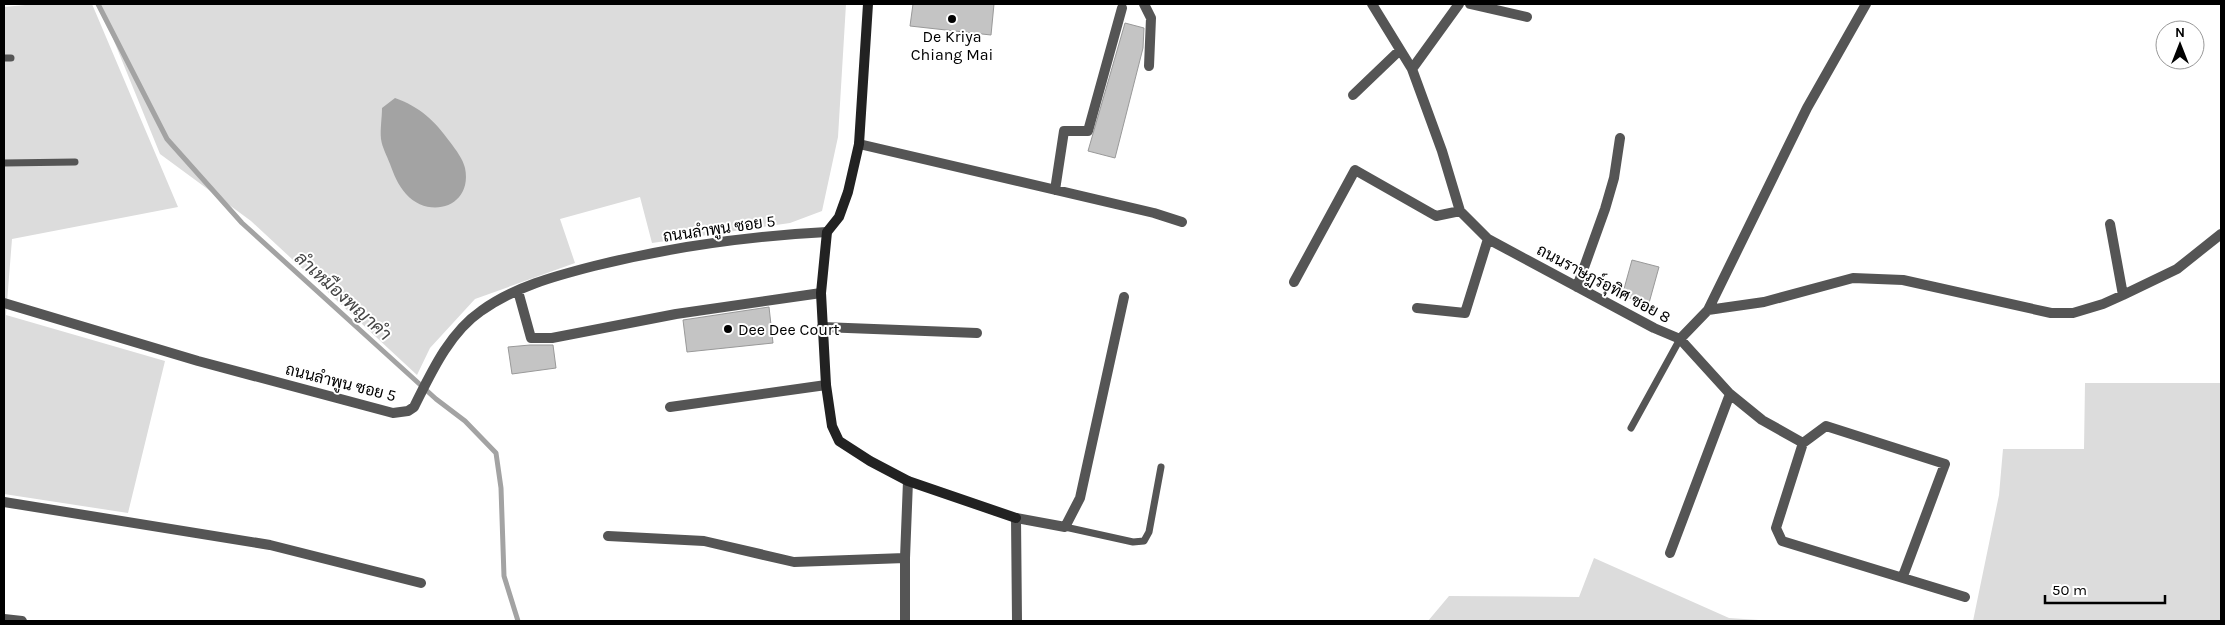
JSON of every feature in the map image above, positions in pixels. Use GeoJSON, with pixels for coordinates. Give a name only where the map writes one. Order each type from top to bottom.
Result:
{"type":"FeatureCollection","features":[{"type":"Feature","properties":{"kind":"street"},"geometry":{"type":"LineString","coordinates":[[868,4],[859,144],[839,217],[827,232],[822,293],[826,385],[829,410],[839,441],[908,481],[1016,518],[1065,527],[1080,498],[1124,297]]}},
{"type":"Feature","properties":{"kind":"street"},"geometry":{"type":"LineString","coordinates":[[1144,4],[1152,18],[1149,66]]}},
{"type":"Feature","properties":{"kind":"street","name":"ถนนราษฎร์อุทิศ ซอย 8"},"geometry":{"type":"LineString","coordinates":[[1372,4],[1412,69],[1442,151],[1460,212],[1488,239],[1680,340],[1708,310],[1807,108],[1866,4]]}},
{"type":"Feature","properties":{"kind":"street"},"geometry":{"type":"LineString","coordinates":[[1412,69],[1459,4]]}},
{"type":"Feature","properties":{"kind":"street"},"geometry":{"type":"LineString","coordinates":[[1470,4],[1527,17]]}},
{"type":"Feature","properties":{"kind":"street"},"geometry":{"type":"LineString","coordinates":[[1055,190],[1064,131],[1088,131],[1122,8]]}},
{"type":"Feature","properties":{"kind":"street"},"geometry":{"type":"LineString","coordinates":[[1353,95],[1400,50]]}},
{"type":"Feature","properties":{"kind":"street"},"geometry":{"type":"LineString","coordinates":[[1576,286],[1608,201],[1614,178],[1620,138]]}},
{"type":"Feature","properties":{"kind":"street"},"geometry":{"type":"LineString","coordinates":[[859,144],[1154,213],[1182,222]]}},
{"type":"Feature","properties":{"kind":"street"},"geometry":{"type":"LineString","coordinates":[[1294,282],[1355,170],[1436,216],[1460,212]]}},
{"type":"Feature","properties":{"kind":"street"},"geometry":{"type":"LineString","coordinates":[[2110,224],[2123,294]]}},
{"type":"Feature","properties":{"kind":"street","name":"ถนนลำพูน ซอย 5"},"geometry":{"type":"LineString","coordinates":[[4,302],[198,360],[393,414],[408,411],[414,407],[428,379],[459,332],[480,311],[518,290],[558,276],[606,263],[701,244],[774,234],[827,232]]}},
{"type":"Feature","properties":{"kind":"street"},"geometry":{"type":"LineString","coordinates":[[1708,310],[1764,302],[1853,278],[1903,280],[2051,313],[2072,313],[2103,304],[2177,269],[2221,234]]}},
{"type":"Feature","properties":{"kind":"street"},"geometry":{"type":"LineString","coordinates":[[1417,308],[1465,313],[1488,239]]}},
{"type":"Feature","properties":{"kind":"street"},"geometry":{"type":"LineString","coordinates":[[518,290],[531,338],[552,338],[676,314],[822,293]]}},
{"type":"Feature","properties":{"kind":"street"},"geometry":{"type":"LineString","coordinates":[[822,327],[977,333]]}},
{"type":"Feature","properties":{"kind":"street"},"geometry":{"type":"LineString","coordinates":[[1680,340],[1730,394],[1762,420],[1803,443]]}},
{"type":"Feature","properties":{"kind":"street"},"geometry":{"type":"LineString","coordinates":[[670,406],[826,385]]}},
{"type":"Feature","properties":{"kind":"street"},"geometry":{"type":"LineString","coordinates":[[1670,553],[1730,394]]}},
{"type":"Feature","properties":{"kind":"street"},"geometry":{"type":"LineString","coordinates":[[1903,576],[1944,464],[1826,426],[1803,443],[1776,528],[1782,541],[1903,576],[1965,597]]}},
{"type":"Feature","properties":{"kind":"street"},"geometry":{"type":"LineString","coordinates":[[905,621],[908,481]]}},
{"type":"Feature","properties":{"kind":"street"},"geometry":{"type":"LineString","coordinates":[[4,502],[270,546],[421,583]]}},
{"type":"Feature","properties":{"kind":"street"},"geometry":{"type":"LineString","coordinates":[[1016,518],[1017,621]]}},
{"type":"Feature","properties":{"kind":"street"},"geometry":{"type":"LineString","coordinates":[[608,536],[704,542],[794,562],[905,558]]}},
{"type":"Feature","properties":{"kind":"street"},"geometry":{"type":"LineString","coordinates":[[4,619],[22,621]]}},
{"type":"Feature","properties":{"kind":"lane"},"geometry":{"type":"LineString","coordinates":[[4,163],[75,162]]}},
{"type":"Feature","properties":{"kind":"lane"},"geometry":{"type":"LineString","coordinates":[[1630,428],[1680,340]]}},
{"type":"Feature","properties":{"kind":"lane"},"geometry":{"type":"LineString","coordinates":[[1065,527],[1133,542],[1144,541],[1149,532],[1161,467]]}},
{"type":"Feature","properties":{"kind":"shaded area"},"geometry":{"type":"Polygon","coordinates":[[[36,4],[92,4],[178,207],[12,239],[6,315],[165,361],[128,513],[4,494],[4,7],[36,4]]]}},
{"type":"Feature","properties":{"kind":"shaded area"},"geometry":{"type":"Polygon","coordinates":[[[99,4],[846,4],[838,137],[822,211],[790,223],[652,243],[640,197],[560,219],[575,263],[475,299],[430,348],[417,375],[251,221],[160,154],[99,4]]]}},
{"type":"Feature","properties":{"kind":"shaded area"},"geometry":{"type":"Polygon","coordinates":[[[395,98],[419,110],[433,121],[463,161],[466,181],[462,192],[456,200],[447,205],[437,207],[426,206],[415,202],[406,194],[396,180],[383,148],[381,135],[382,108],[395,98]]]}},
{"type":"Feature","properties":{"kind":"shaded area"},"geometry":{"type":"Polygon","coordinates":[[[2085,383],[2221,383],[2221,621],[1973,621],[1999,495],[2003,449],[2084,449],[2085,383]]]}},
{"type":"Feature","properties":{"kind":"shaded area"},"geometry":{"type":"Polygon","coordinates":[[[1594,558],[1729,618],[1774,621],[1428,621],[1449,596],[1579,597],[1594,558]]]}},
{"type":"Feature","properties":{"kind":"building","name":"De Kriya Chiang Mai"},"geometry":{"type":"Polygon","coordinates":[[[913,4],[994,4],[991,35],[910,26],[913,4]]]}},
{"type":"Feature","properties":{"kind":"building"},"geometry":{"type":"Polygon","coordinates":[[[1125,23],[1144,28],[1143,48],[1115,158],[1088,151],[1125,23]]]}},
{"type":"Feature","properties":{"kind":"building"},"geometry":{"type":"Polygon","coordinates":[[[1632,260],[1659,267],[1649,303],[1622,296],[1632,260]]]}},
{"type":"Feature","properties":{"kind":"building","name":"Dee Dee Court"},"geometry":{"type":"Polygon","coordinates":[[[769,307],[773,343],[687,352],[683,320],[769,307]]]}},
{"type":"Feature","properties":{"kind":"building"},"geometry":{"type":"Polygon","coordinates":[[[553,345],[556,368],[512,374],[508,347],[553,345]]]}},
{"type":"Feature","properties":{"kind":"waterway","name":"ลำเหมืองพญาคำ"},"geometry":{"type":"LineString","coordinates":[[98,4],[167,139],[242,223],[436,399],[465,421],[496,453],[501,488],[504,576],[518,621]]}},
{"type":"Feature","properties":{"kind":"place","name":"De Kriya Chiang Mai"},"geometry":{"type":"Point","coordinates":[952,19]}},
{"type":"Feature","properties":{"kind":"place","name":"Dee Dee Court"},"geometry":{"type":"Point","coordinates":[728,329]}}]}
